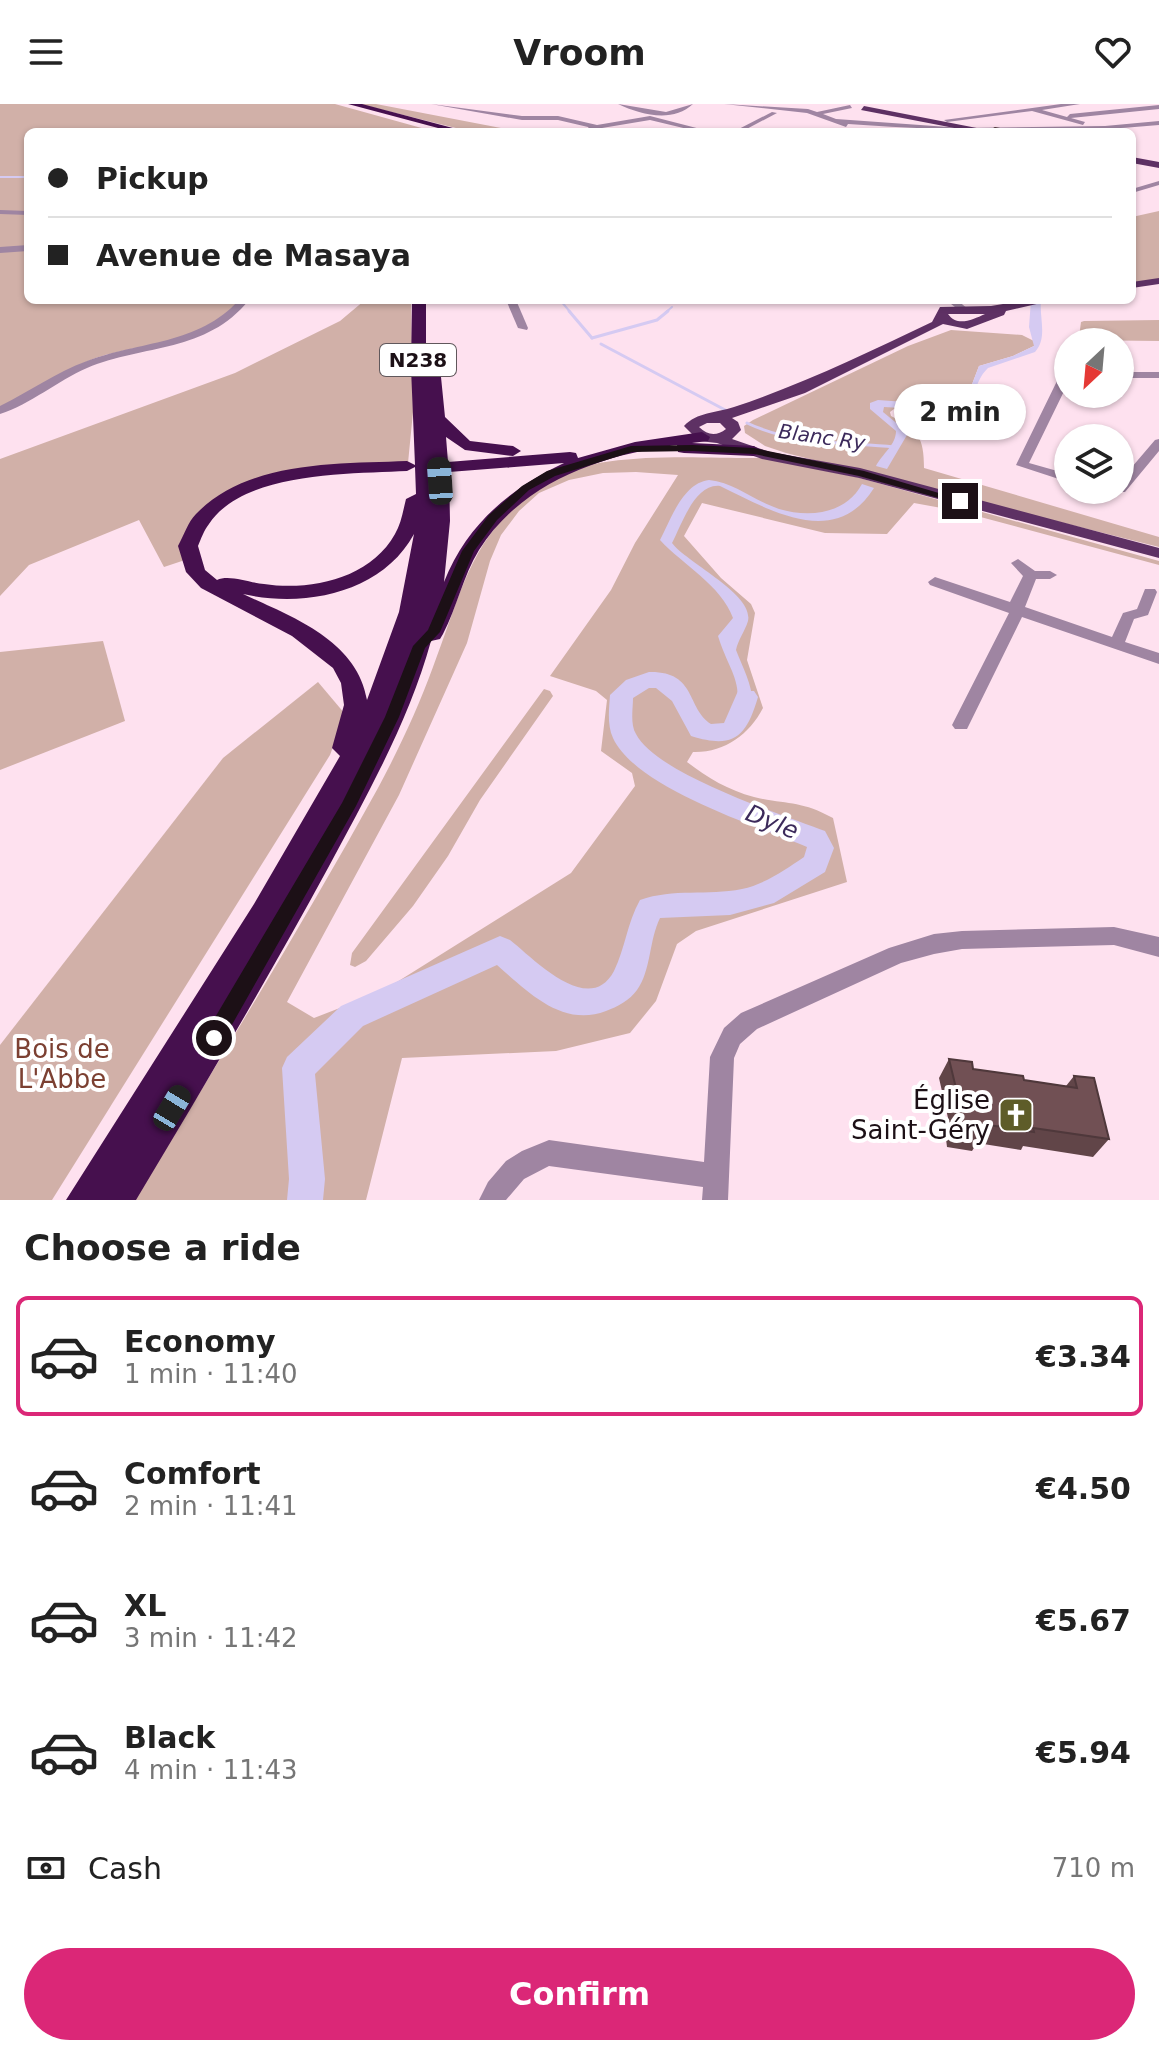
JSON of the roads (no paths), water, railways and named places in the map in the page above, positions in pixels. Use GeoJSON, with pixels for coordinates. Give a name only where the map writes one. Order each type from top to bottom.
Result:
{"type":"FeatureCollection","features":[{"type":"Feature","properties":{"kind":"highway"},"geometry":{"type":"LineString","coordinates":[[342,104],[437,128]]}},
{"type":"Feature","properties":{"kind":"highway"},"geometry":{"type":"LineString","coordinates":[[352,104],[448,128]]}},
{"type":"Feature","properties":{"kind":"highway","name":"N238"},"geometry":{"type":"LineString","coordinates":[[84,1200],[265,912],[330,799],[373,716],[401,644],[419,571],[412,473],[419,304]]}},
{"type":"Feature","properties":{"kind":"highway","name":"N238"},"geometry":{"type":"LineString","coordinates":[[116,1200],[286,918],[341,818],[392,717],[420,646],[436,573],[441,525],[430,304]]}},
{"type":"Feature","properties":{"kind":"highway"},"geometry":{"type":"LineString","coordinates":[[436,418],[465,445],[494,451],[638,445],[754,451]]}},
{"type":"Feature","properties":{"kind":"highway"},"geometry":{"type":"LineString","coordinates":[[638,445],[447,465],[521,463],[638,445],[704,434]]}},
{"type":"Feature","properties":{"kind":"highway"},"geometry":{"type":"LineString","coordinates":[[420,646],[433,632],[453,580],[481,532],[508,502],[551,473],[638,445]]}},
{"type":"Feature","properties":{"kind":"highway"},"geometry":{"type":"LineString","coordinates":[[478,465],[551,473]]}},
{"type":"Feature","properties":{"kind":"highway"},"geometry":{"type":"LineString","coordinates":[[412,473],[414,499],[403,538],[377,566],[341,584],[301,593],[248,590],[225,583],[210,573],[202,561],[198,550],[208,524],[231,503],[272,484],[319,476],[412,473]]}},
{"type":"Feature","properties":{"kind":"highway"},"geometry":{"type":"LineString","coordinates":[[330,799],[356,705],[346,670],[316,640],[208,584],[196,572],[188,546],[199,522],[212,508],[253,485],[301,474],[412,473]]}},
{"type":"Feature","properties":{"kind":"main road"},"geometry":{"type":"LineString","coordinates":[[850,105],[964,128]]}},
{"type":"Feature","properties":{"kind":"main road"},"geometry":{"type":"LineString","coordinates":[[1136,161],[1159,165]]}},
{"type":"Feature","properties":{"kind":"main road"},"geometry":{"type":"LineString","coordinates":[[1136,284],[1159,281]]}},
{"type":"Feature","properties":{"kind":"main road"},"geometry":{"type":"LineString","coordinates":[[946,307],[973,312],[1028,304]]}},
{"type":"Feature","properties":{"kind":"main road"},"geometry":{"type":"LineString","coordinates":[[946,307],[958,325]]}},
{"type":"Feature","properties":{"kind":"main road"},"geometry":{"type":"LineString","coordinates":[[946,307],[930,328],[800,390],[717,418],[697,419],[704,434],[754,451],[860,473],[1159,553]]}},
{"type":"Feature","properties":{"kind":"main road"},"geometry":{"type":"LineString","coordinates":[[704,434],[730,436],[734,428],[890,351],[958,325],[979,324],[973,312]]}},
{"type":"Feature","properties":{"kind":"main road"},"geometry":{"type":"LineString","coordinates":[[717,418],[759,447],[797,461]]}},
{"type":"Feature","properties":{"kind":"street"},"geometry":{"type":"LineString","coordinates":[[434,104],[522,118],[558,118],[597,127]]}},
{"type":"Feature","properties":{"kind":"street"},"geometry":{"type":"LineString","coordinates":[[461,108],[477,104]]}},
{"type":"Feature","properties":{"kind":"street"},"geometry":{"type":"LineString","coordinates":[[621,104],[696,128]]}},
{"type":"Feature","properties":{"kind":"street"},"geometry":{"type":"LineString","coordinates":[[591,128],[678,112],[690,104]]}},
{"type":"Feature","properties":{"kind":"street"},"geometry":{"type":"LineString","coordinates":[[727,104],[819,114],[857,128]]}},
{"type":"Feature","properties":{"kind":"street"},"geometry":{"type":"LineString","coordinates":[[928,121],[1077,104]]}},
{"type":"Feature","properties":{"kind":"street"},"geometry":{"type":"LineString","coordinates":[[819,114],[850,105]]}},
{"type":"Feature","properties":{"kind":"street"},"geometry":{"type":"LineString","coordinates":[[744,128],[775,112],[764,107]]}},
{"type":"Feature","properties":{"kind":"street"},"geometry":{"type":"LineString","coordinates":[[1034,107],[1100,128],[1159,123]]}},
{"type":"Feature","properties":{"kind":"street"},"geometry":{"type":"LineString","coordinates":[[1061,117],[1159,107]]}},
{"type":"Feature","properties":{"kind":"street"},"geometry":{"type":"LineString","coordinates":[[836,121],[943,128]]}},
{"type":"Feature","properties":{"kind":"street"},"geometry":{"type":"LineString","coordinates":[[1136,190],[1159,183]]}},
{"type":"Feature","properties":{"kind":"street"},"geometry":{"type":"LineString","coordinates":[[0,212],[24,213]]}},
{"type":"Feature","properties":{"kind":"street"},"geometry":{"type":"LineString","coordinates":[[0,250],[24,248]]}},
{"type":"Feature","properties":{"kind":"street"},"geometry":{"type":"LineString","coordinates":[[0,411],[90,362],[183,340],[207,331],[240,304]]}},
{"type":"Feature","properties":{"kind":"street"},"geometry":{"type":"LineString","coordinates":[[513,304],[523,328]]}},
{"type":"Feature","properties":{"kind":"street"},"geometry":{"type":"LineString","coordinates":[[1134,375],[1159,375]]}},
{"type":"Feature","properties":{"kind":"street"},"geometry":{"type":"LineString","coordinates":[[1054,399],[1022,465],[1054,474]]}},
{"type":"Feature","properties":{"kind":"street"},"geometry":{"type":"LineString","coordinates":[[1134,472],[1159,443]]}},
{"type":"Feature","properties":{"kind":"street"},"geometry":{"type":"LineString","coordinates":[[1018,563],[1031,575],[1050,575]]}},
{"type":"Feature","properties":{"kind":"street"},"geometry":{"type":"LineString","coordinates":[[959,730],[1018,610],[1016,605],[1031,575]]}},
{"type":"Feature","properties":{"kind":"street"},"geometry":{"type":"LineString","coordinates":[[935,582],[1159,659]]}},
{"type":"Feature","properties":{"kind":"street"},"geometry":{"type":"LineString","coordinates":[[1117,643],[1128,616],[1143,612],[1150,592]]}},
{"type":"Feature","properties":{"kind":"street"},"geometry":{"type":"LineString","coordinates":[[492,1200],[514,1169],[531,1157],[549,1153],[716,1188],[722,1057],[732,1036],[749,1021],[897,955],[962,940],[1114,936],[1159,947]]}},
{"type":"Feature","properties":{"kind":"waterway"},"geometry":{"type":"LineString","coordinates":[[0,177],[24,177]]}},
{"type":"Feature","properties":{"kind":"waterway"},"geometry":{"type":"LineString","coordinates":[[563,304],[571,313]]}},
{"type":"Feature","properties":{"kind":"waterway"},"geometry":{"type":"LineString","coordinates":[[665,313],[672,307]]}},
{"type":"Feature","properties":{"kind":"waterway"},"geometry":{"type":"LineString","coordinates":[[569,311],[592,338],[657,320],[668,311]]}},
{"type":"Feature","properties":{"kind":"waterway","name":"Blanc Ry"},"geometry":{"type":"LineString","coordinates":[[601,344],[729,412]]}},
{"type":"Feature","properties":{"kind":"waterway","name":"Blanc Ry"},"geometry":{"type":"LineString","coordinates":[[747,423],[801,439],[894,447]]}},
{"type":"Feature","properties":{"kind":"waterway","name":"Dyle"},"geometry":{"type":"LineString","coordinates":[[305,1200],[307,1179],[298,1068],[352,1016],[500,949],[558,995],[585,1002],[600,999],[626,981],[642,924],[650,909],[670,904],[742,901],[786,883],[815,864],[821,848],[816,839],[682,783],[637,753],[623,733],[622,695],[642,682],[656,680],[670,685],[683,700],[699,730],[711,733],[720,734],[732,729],[746,697]]}},
{"type":"Feature","properties":{"kind":"place","name":"Église Saint-Géry"},"geometry":{"type":"Point","coordinates":[1016,1115]}},
{"type":"Feature","properties":{"kind":"park label","name":"Bois de L'Abbe"},"geometry":{"type":"Point","coordinates":[62,1064]}}]}
